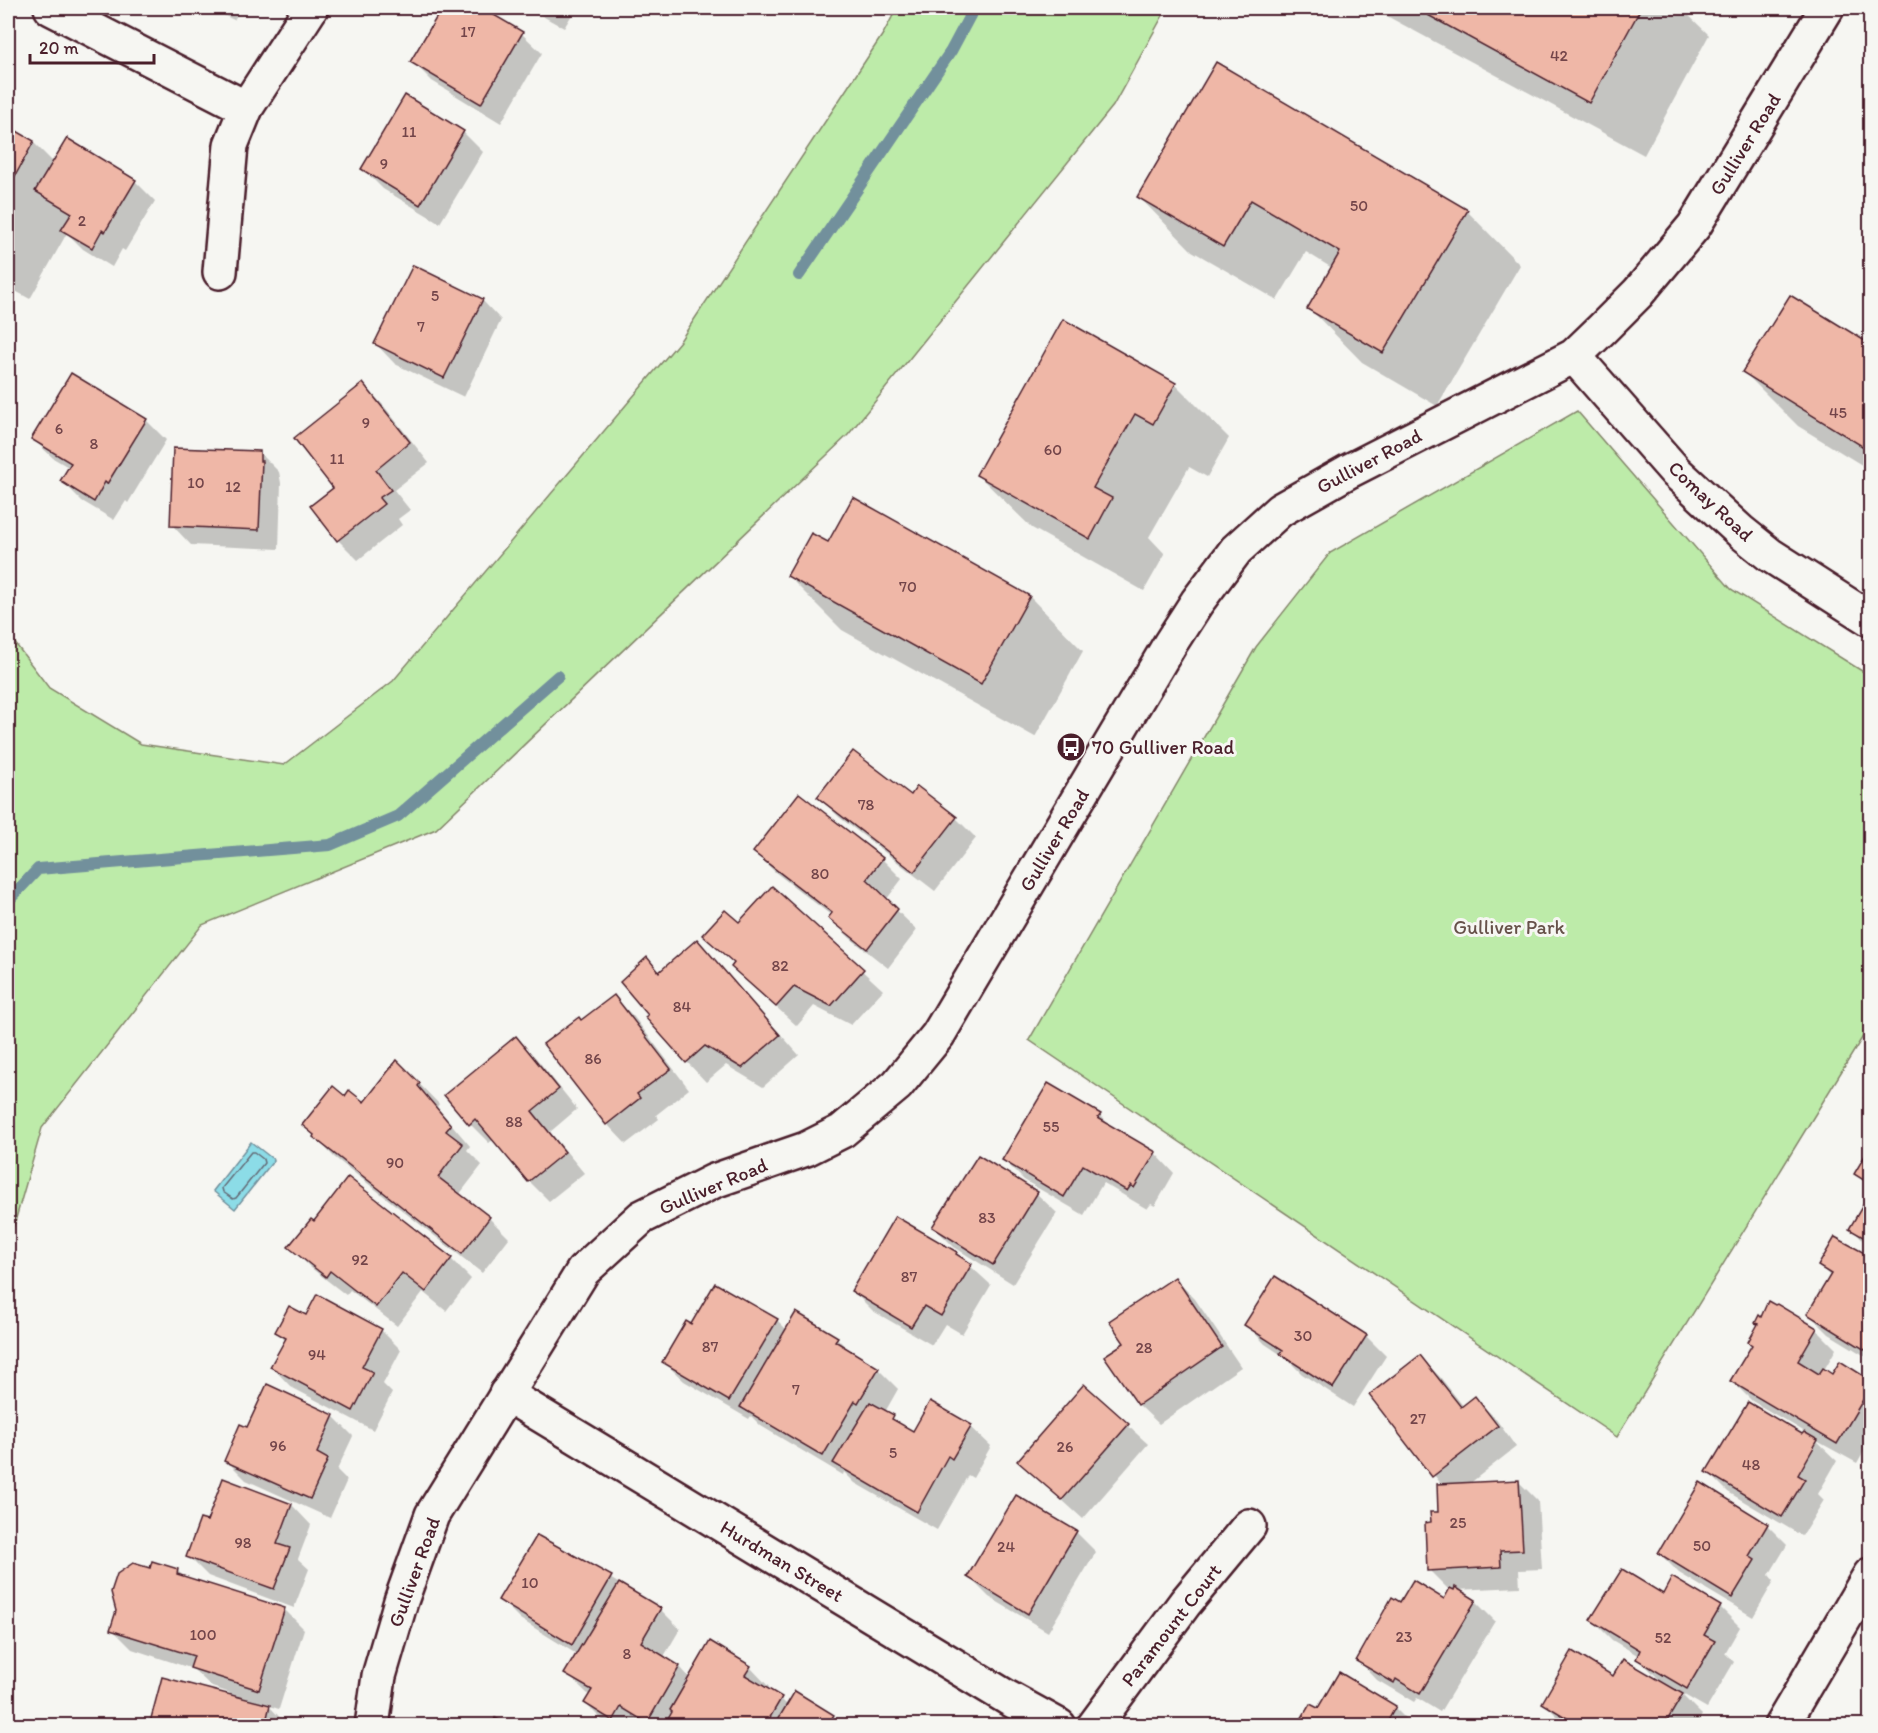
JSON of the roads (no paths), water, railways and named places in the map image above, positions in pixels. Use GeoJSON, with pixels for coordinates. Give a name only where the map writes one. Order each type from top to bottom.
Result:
{"type":"FeatureCollection","features":[{"type":"Feature","properties":{"kind":"street"},"geometry":{"type":"LineString","coordinates":[[51,8],[246,108]]}},
{"type":"Feature","properties":{"kind":"street"},"geometry":{"type":"LineString","coordinates":[[220,272],[231,145],[246,108],[311,8]]}},
{"type":"Feature","properties":{"kind":"street","name":"Gulliver Road"},"geometry":{"type":"LineString","coordinates":[[372,1725],[379,1676],[400,1601],[432,1515],[583,1271],[642,1217],[714,1181],[806,1149],[842,1131],[897,1085],[938,1035],[1170,644],[1197,602],[1236,550],[1280,510],[1300,498],[1574,356],[1638,293],[1694,226],[1827,8]]}},
{"type":"Feature","properties":{"kind":"street","name":"Comay Road"},"geometry":{"type":"LineString","coordinates":[[1574,356],[1677,472],[1732,524],[1770,555],[1870,620]]}},
{"type":"Feature","properties":{"kind":"street","name":"Hurdman Street"},"geometry":{"type":"LineString","coordinates":[[506,1394],[997,1692],[1059,1725]]}},
{"type":"Feature","properties":{"kind":"street","name":"Paramount Court"},"geometry":{"type":"LineString","coordinates":[[1094,1725],[1185,1603],[1249,1526]]}},
{"type":"Feature","properties":{"kind":"street"},"geometry":{"type":"LineString","coordinates":[[1780,1725],[1870,1575]]}},
{"type":"Feature","properties":{"kind":"water"},"geometry":{"type":"Polygon","coordinates":[[[251,1142],[274,1160],[235,1209],[213,1191],[251,1142]]]}},
{"type":"Feature","properties":{"kind":"waterway"},"geometry":{"type":"LineString","coordinates":[[799,275],[951,51],[974,8]]}},
{"type":"Feature","properties":{"kind":"waterway"},"geometry":{"type":"LineString","coordinates":[[8,901],[38,869],[330,845],[398,816],[558,676]]}},
{"type":"Feature","properties":{"kind":"place","name":"70 Gulliver Road"},"geometry":{"type":"Point","coordinates":[1071,747]}},
{"type":"Feature","properties":{"kind":"park label","name":"Gulliver Park"},"geometry":{"type":"Point","coordinates":[1509,927]}}]}
